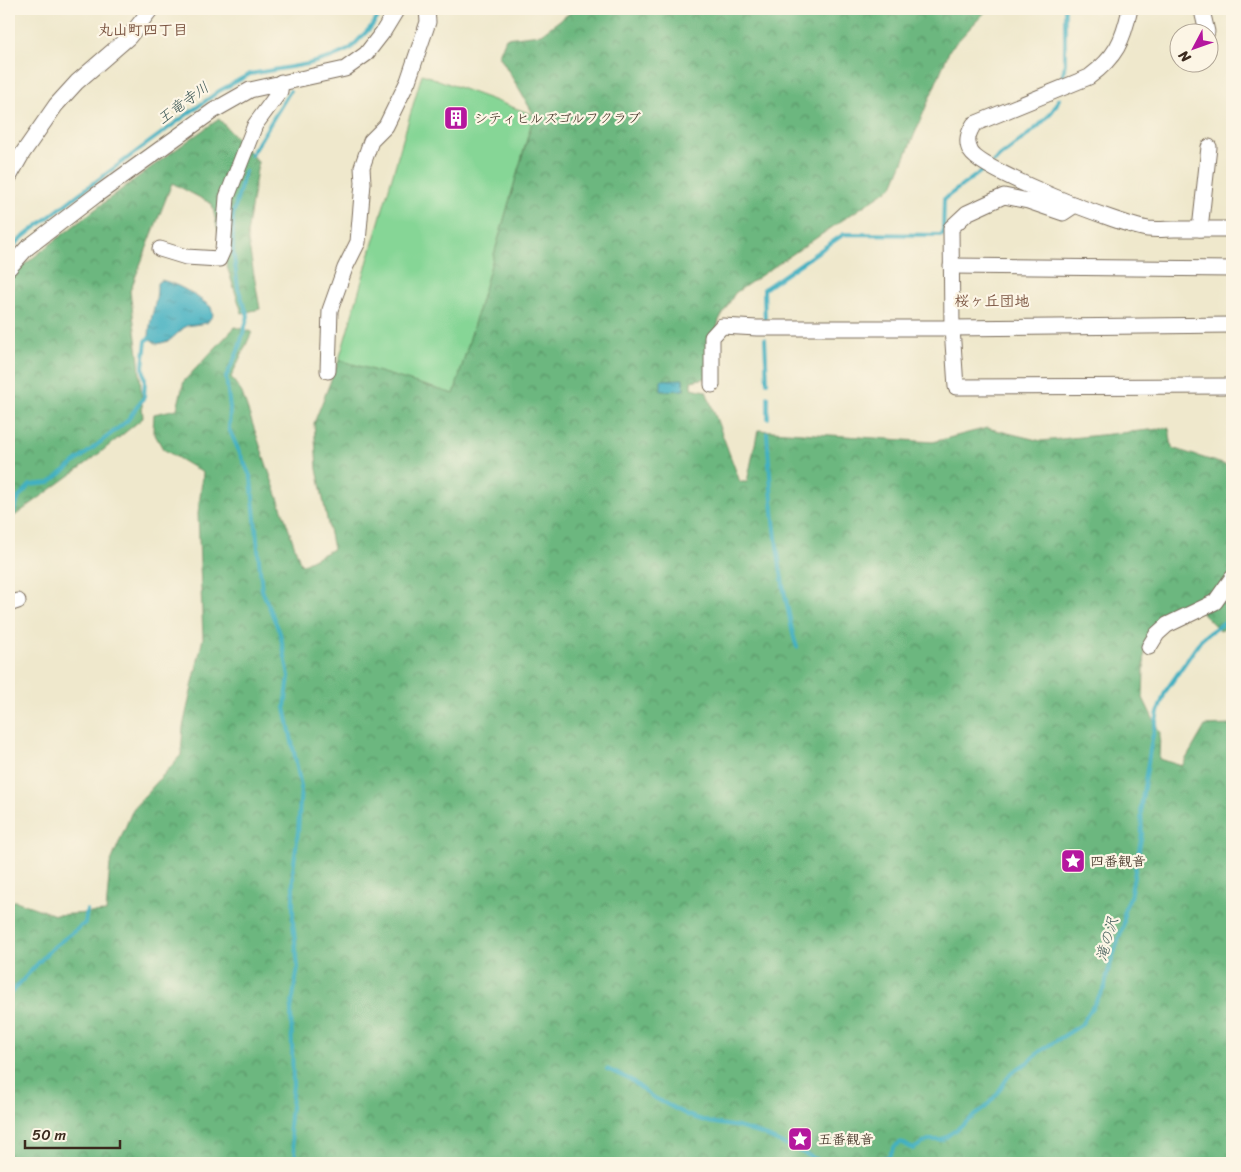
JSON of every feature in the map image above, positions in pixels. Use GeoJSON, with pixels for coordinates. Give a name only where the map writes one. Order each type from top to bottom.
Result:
{"type":"FeatureCollection","features":[{"type":"Feature","properties":{"kind":"street"},"geometry":{"type":"LineString","coordinates":[[9,177],[22,154],[56,106],[77,82],[129,37],[150,9]]}},
{"type":"Feature","properties":{"kind":"street"},"geometry":{"type":"LineString","coordinates":[[9,268],[27,248],[102,190],[213,111],[250,90],[345,69],[366,54],[384,32],[397,9]]}},
{"type":"Feature","properties":{"kind":"street"},"geometry":{"type":"LineString","coordinates":[[328,371],[330,310],[345,268],[358,242],[363,183],[362,167],[371,141],[386,126],[408,81],[428,22],[427,9]]}},
{"type":"Feature","properties":{"kind":"street"},"geometry":{"type":"LineString","coordinates":[[1130,9],[1120,44],[1104,66],[1089,77],[974,124],[968,132],[968,143],[971,152],[979,161],[1075,205],[1110,218],[1148,228],[1232,229]]}},
{"type":"Feature","properties":{"kind":"street"},"geometry":{"type":"LineString","coordinates":[[1203,9],[1205,22]]}},
{"type":"Feature","properties":{"kind":"street"},"geometry":{"type":"LineString","coordinates":[[160,249],[186,257],[219,259],[223,250],[227,196],[255,125],[280,92],[281,82]]}},
{"type":"Feature","properties":{"kind":"street"},"geometry":{"type":"LineString","coordinates":[[1200,229],[1209,147]]}},
{"type":"Feature","properties":{"kind":"street"},"geometry":{"type":"LineString","coordinates":[[1075,205],[1063,213],[1028,201],[1004,196],[967,213],[951,228],[952,328],[956,387],[1232,386]]}},
{"type":"Feature","properties":{"kind":"street"},"geometry":{"type":"LineString","coordinates":[[951,266],[1232,268]]}},
{"type":"Feature","properties":{"kind":"street"},"geometry":{"type":"LineString","coordinates":[[712,386],[712,337],[722,326],[757,328],[952,328],[1232,325]]}},
{"type":"Feature","properties":{"kind":"street"},"geometry":{"type":"LineString","coordinates":[[1149,647],[1157,634],[1167,625],[1215,602],[1232,578]]}},
{"type":"Feature","properties":{"kind":"green space"},"geometry":{"type":"Polygon","coordinates":[[[575,9],[988,9],[950,49],[893,186],[735,293],[719,320],[707,378],[691,381],[691,388],[706,391],[740,482],[747,482],[758,430],[933,442],[987,428],[1041,441],[1169,428],[1172,448],[1232,467],[1232,626],[1220,631],[1193,604],[1166,617],[1145,641],[1143,698],[1160,733],[1159,759],[1182,766],[1205,726],[1232,725],[1232,1163],[9,1163],[9,901],[16,901],[55,915],[106,912],[110,864],[133,809],[181,755],[183,727],[203,638],[198,514],[203,473],[163,449],[153,431],[154,414],[177,409],[184,381],[235,327],[252,332],[231,377],[242,393],[301,565],[333,549],[317,469],[314,423],[339,360],[454,394],[534,115],[499,55],[506,38],[541,34],[575,9]]]}},
{"type":"Feature","properties":{"kind":"green space"},"geometry":{"type":"Polygon","coordinates":[[[422,74],[534,115],[454,395],[339,360],[422,74]]]}},
{"type":"Feature","properties":{"kind":"green space"},"geometry":{"type":"Polygon","coordinates":[[[219,119],[258,162],[247,235],[260,309],[242,313],[223,254],[212,204],[172,183],[130,291],[139,362],[143,418],[91,460],[9,520],[9,279],[15,272],[116,194],[219,119]]]}},
{"type":"Feature","properties":{"kind":"water"},"geometry":{"type":"Polygon","coordinates":[[[161,280],[199,298],[211,307],[213,315],[207,323],[186,326],[169,341],[157,344],[149,338],[149,330],[157,283],[161,280]]]}},
{"type":"Feature","properties":{"kind":"water"},"geometry":{"type":"Polygon","coordinates":[[[683,379],[684,390],[661,391],[661,380],[683,379]]]}},
{"type":"Feature","properties":{"kind":"waterway","name":"王竜寺川"},"geometry":{"type":"LineString","coordinates":[[9,250],[80,193],[219,91],[250,74],[308,64],[350,49],[371,27],[384,9]]}},
{"type":"Feature","properties":{"kind":"waterway"},"geometry":{"type":"LineString","coordinates":[[1062,82],[1065,62],[1065,9]]}},
{"type":"Feature","properties":{"kind":"waterway"},"geometry":{"type":"LineString","coordinates":[[251,155],[290,91]]}},
{"type":"Feature","properties":{"kind":"waterway"},"geometry":{"type":"LineString","coordinates":[[993,162],[1040,125],[1059,99]]}},
{"type":"Feature","properties":{"kind":"waterway"},"geometry":{"type":"LineString","coordinates":[[765,324],[764,289],[844,234],[943,235],[944,199],[983,170]]}},
{"type":"Feature","properties":{"kind":"waterway"},"geometry":{"type":"LineString","coordinates":[[245,171],[233,215],[233,250],[238,288],[248,316],[238,351],[226,377],[230,408],[229,429],[251,478],[262,590],[280,633],[289,676],[285,707],[301,787],[293,870],[293,923],[298,967],[291,1010],[293,1084],[289,1127],[298,1163]]}},
{"type":"Feature","properties":{"kind":"waterway"},"geometry":{"type":"LineString","coordinates":[[9,525],[19,497],[30,485],[49,483],[127,421],[144,397],[145,380],[143,366],[146,341],[149,338]]}},
{"type":"Feature","properties":{"kind":"waterway"},"geometry":{"type":"LineString","coordinates":[[765,339],[767,382]]}},
{"type":"Feature","properties":{"kind":"waterway"},"geometry":{"type":"LineString","coordinates":[[768,397],[768,418]]}},
{"type":"Feature","properties":{"kind":"waterway"},"geometry":{"type":"LineString","coordinates":[[767,433],[777,544],[784,588],[797,647]]}},
{"type":"Feature","properties":{"kind":"waterway","name":"滝の沢"},"geometry":{"type":"LineString","coordinates":[[871,1163],[889,1156],[895,1146],[901,1142],[913,1149],[928,1140],[942,1140],[985,1108],[1010,1074],[1031,1060],[1040,1051],[1081,1025],[1105,987],[1124,923],[1124,911],[1130,897],[1142,834],[1141,806],[1151,744],[1158,712],[1165,692],[1203,637],[1232,617]]}},
{"type":"Feature","properties":{"kind":"waterway"},"geometry":{"type":"LineString","coordinates":[[9,995],[51,949],[85,923],[87,910]]}},
{"type":"Feature","properties":{"kind":"waterway"},"geometry":{"type":"LineString","coordinates":[[607,1069],[631,1080],[651,1096],[687,1115],[708,1122],[738,1127],[761,1134],[825,1163]]}},
{"type":"Feature","properties":{"kind":"place","name":"シティヒルズゴルフクラブ"},"geometry":{"type":"Point","coordinates":[456,118]}},
{"type":"Feature","properties":{"kind":"place","name":"四番観音"},"geometry":{"type":"Point","coordinates":[1073,861]}},
{"type":"Feature","properties":{"kind":"place","name":"五番観音"},"geometry":{"type":"Point","coordinates":[800,1139]}},
{"type":"Feature","properties":{"kind":"district","name":"丸山町四丁目"},"geometry":{"type":"Point","coordinates":[143,30]}},
{"type":"Feature","properties":{"kind":"district","name":"桜ヶ丘団地"},"geometry":{"type":"Point","coordinates":[992,301]}}]}
